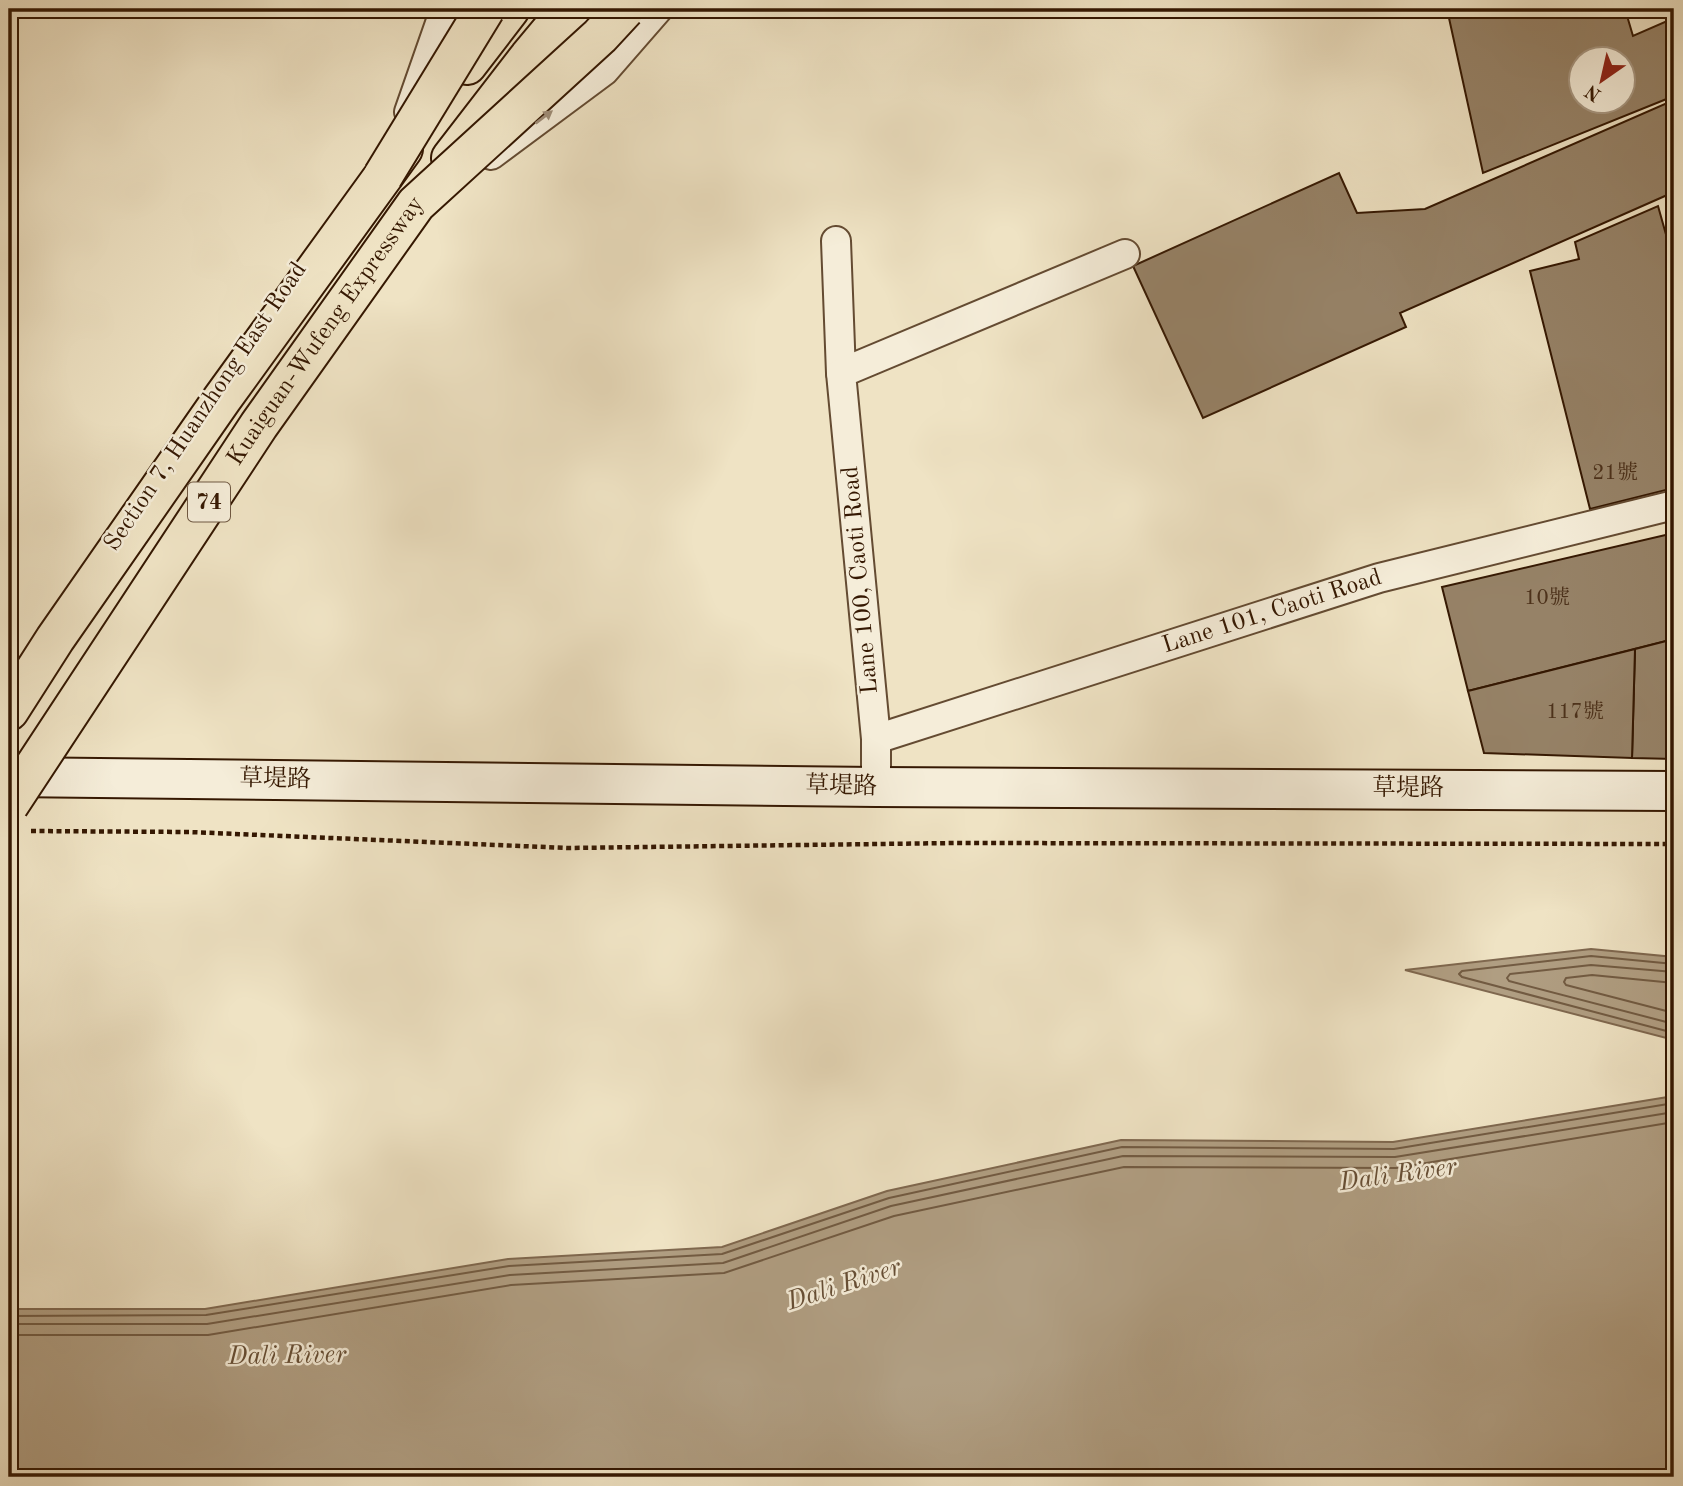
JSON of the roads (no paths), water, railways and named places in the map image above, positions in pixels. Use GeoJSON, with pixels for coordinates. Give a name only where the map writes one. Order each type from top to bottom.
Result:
{"type":"FeatureCollection","features":[{"type":"Feature","properties":{"kind":"highway"},"geometry":{"type":"LineString","coordinates":[[383,176],[485,9]]}},
{"type":"Feature","properties":{"kind":"highway","name":"Kuaiguan-Wufeng Expressway"},"geometry":{"type":"LineString","coordinates":[[9,711],[55,639],[222,399],[383,176],[510,9]]}},
{"type":"Feature","properties":{"kind":"highway","name":"Kuaiguan-Wufeng Expressway"},"geometry":{"type":"LineString","coordinates":[[16,818],[259,425],[416,204],[569,9]]}},
{"type":"Feature","properties":{"kind":"highway"},"geometry":{"type":"LineString","coordinates":[[416,204],[600,36],[625,9]]}},
{"type":"Feature","properties":{"kind":"street","name":"Section 7, Huanzhong East Road"},"geometry":{"type":"LineString","coordinates":[[407,116],[445,9]]}},
{"type":"Feature","properties":{"kind":"street","name":"Section 7, Huanzhong East Road"},"geometry":{"type":"LineString","coordinates":[[9,701],[213,393],[407,116],[494,9]]}},
{"type":"Feature","properties":{"kind":"street"},"geometry":{"type":"LineString","coordinates":[[469,171],[598,9]]}},
{"type":"Feature","properties":{"kind":"street"},"geometry":{"type":"LineString","coordinates":[[23,777],[266,431],[426,211],[469,171],[604,71],[658,9]]}},
{"type":"Feature","properties":{"kind":"street","name":"Lane 100, Caoti Road"},"geometry":{"type":"LineString","coordinates":[[836,241],[841,373],[876,739],[876,787]]}},
{"type":"Feature","properties":{"kind":"street"},"geometry":{"type":"LineString","coordinates":[[841,373],[1125,254]]}},
{"type":"Feature","properties":{"kind":"street","name":"Lane 101, Caoti Road"},"geometry":{"type":"LineString","coordinates":[[876,739],[1379,578],[1674,505]]}},
{"type":"Feature","properties":{"kind":"street","name":"草堤路"},"geometry":{"type":"LineString","coordinates":[[23,777],[876,787],[1674,790]]}},
{"type":"Feature","properties":{"kind":"water"},"geometry":{"type":"Polygon","coordinates":[[[1591,949],[1674,957],[1674,1040],[1405,970],[1591,949]]]}},
{"type":"Feature","properties":{"kind":"water","name":"Dali River"},"geometry":{"type":"Polygon","coordinates":[[[1674,1096],[1674,1477],[9,1477],[9,1309],[205,1309],[508,1259],[722,1247],[887,1191],[1121,1140],[1393,1142],[1674,1096]]]}}]}
